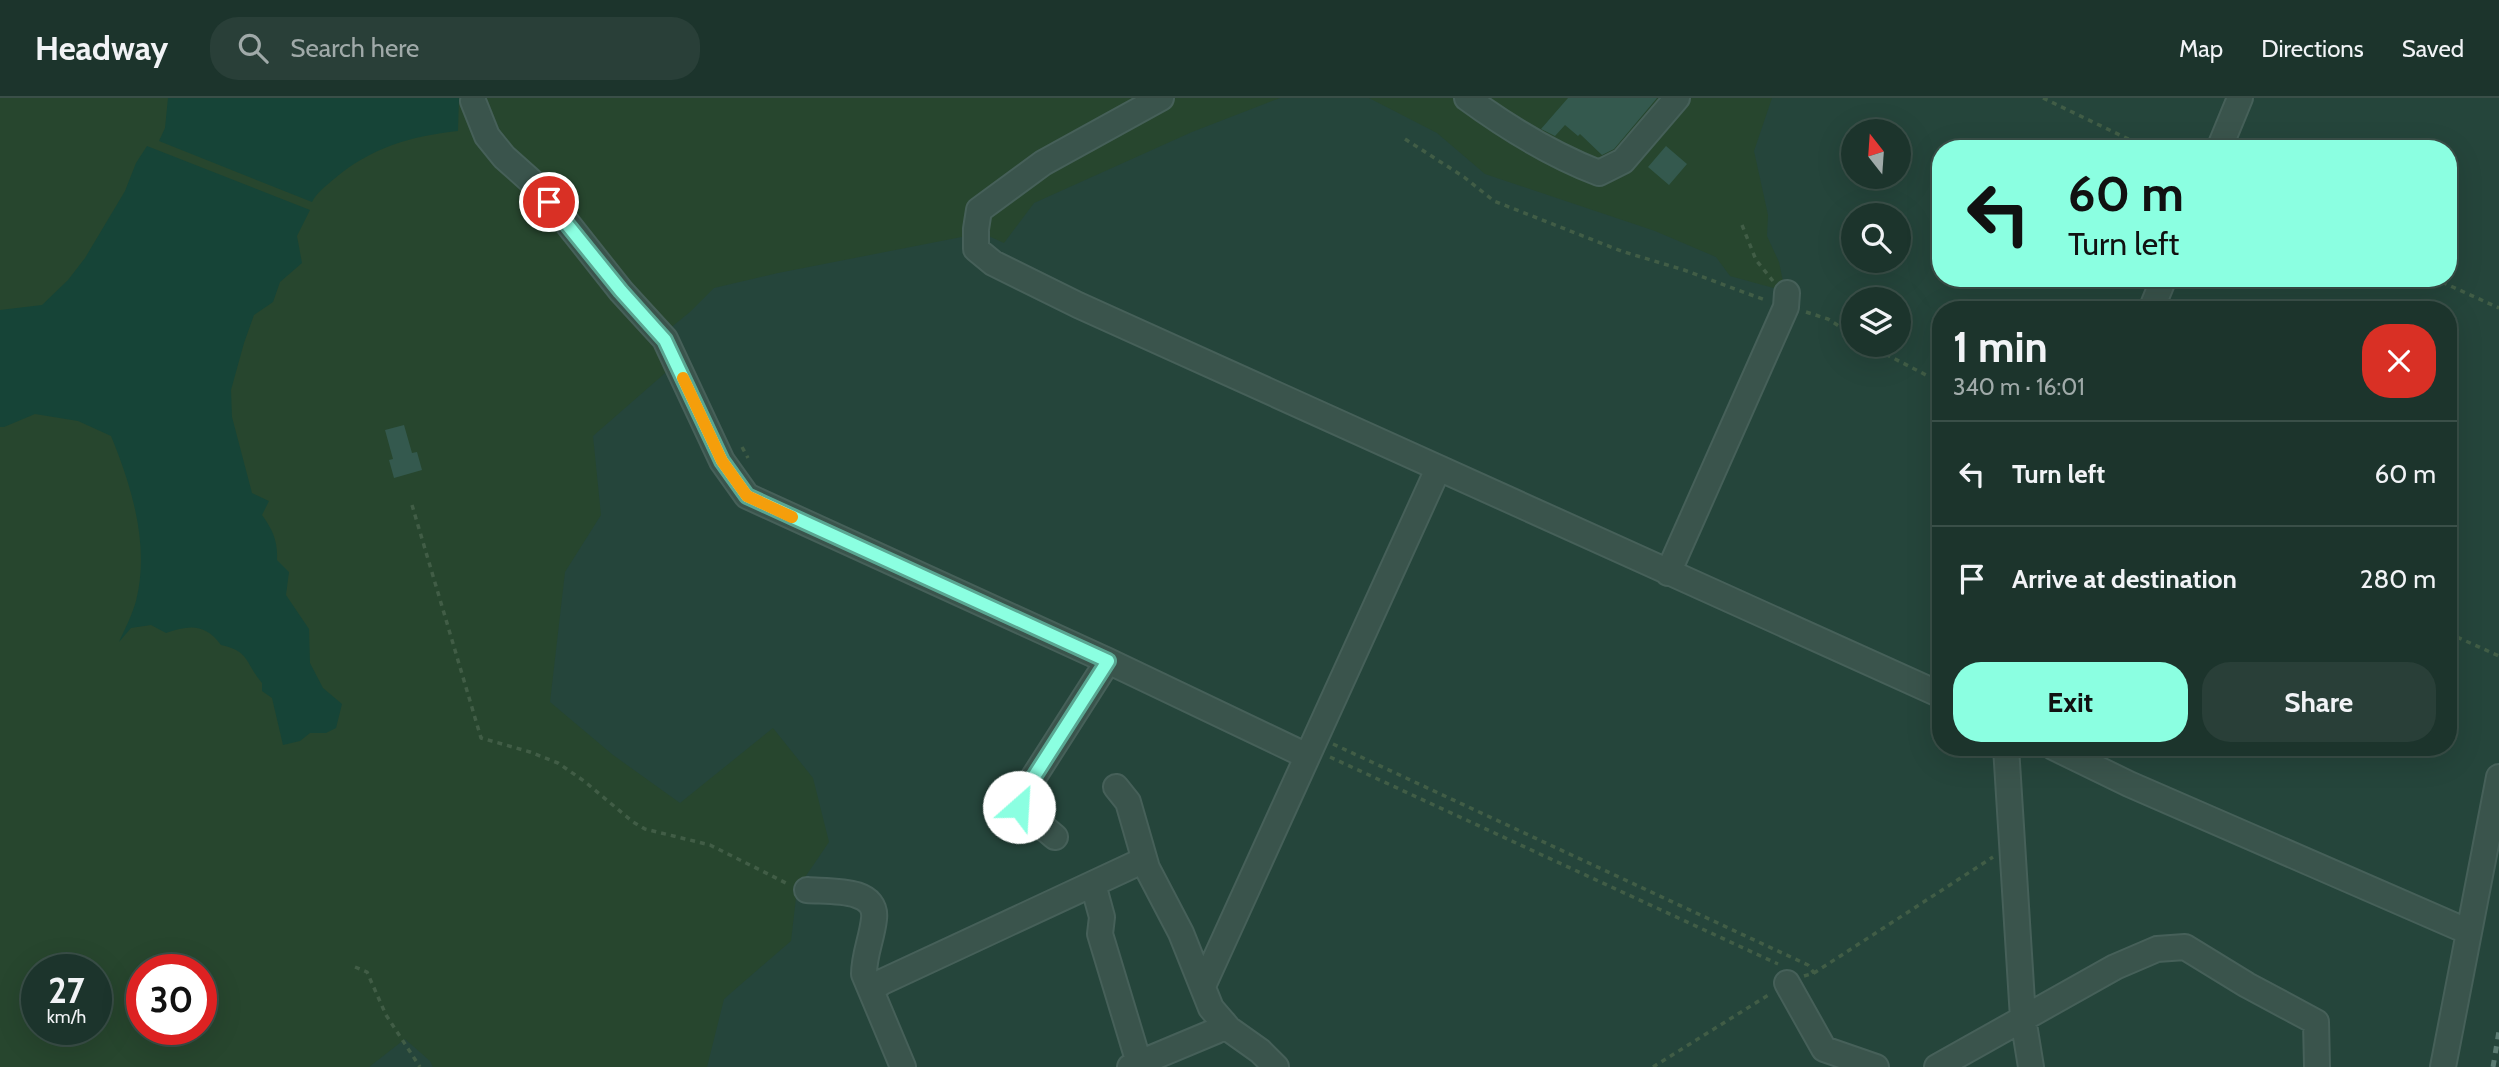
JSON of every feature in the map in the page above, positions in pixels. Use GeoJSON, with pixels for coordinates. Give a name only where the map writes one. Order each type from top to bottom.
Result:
{"type":"FeatureCollection","features":[{"type":"Feature","properties":{"kind":"street"},"geometry":{"type":"LineString","coordinates":[[1161,98],[1043,163],[979,211],[976,249],[992,263],[1077,305],[1932,691]]}},
{"type":"Feature","properties":{"kind":"street"},"geometry":{"type":"LineString","coordinates":[[1467,98],[1565,160],[1599,173],[1623,161],[1677,98]]}},
{"type":"Feature","properties":{"kind":"street"},"geometry":{"type":"LineString","coordinates":[[2223,140],[2240,98]]}},
{"type":"Feature","properties":{"kind":"street"},"geometry":{"type":"LineString","coordinates":[[473,101],[487,136],[495,146],[541,190],[621,291],[665,340],[722,461],[747,496],[1108,661],[1311,747]]}},
{"type":"Feature","properties":{"kind":"street"},"geometry":{"type":"LineString","coordinates":[[1668,573],[1786,300]]}},
{"type":"Feature","properties":{"kind":"street"},"geometry":{"type":"LineString","coordinates":[[1203,986],[1438,469]]}},
{"type":"Feature","properties":{"kind":"street"},"geometry":{"type":"LineString","coordinates":[[1055,837],[1019,807],[1021,797],[1108,661]]}},
{"type":"Feature","properties":{"kind":"street"},"geometry":{"type":"LineString","coordinates":[[2007,756],[2023,1018],[2031,1067]]}},
{"type":"Feature","properties":{"kind":"street"},"geometry":{"type":"LineString","coordinates":[[2071,756],[2129,784],[2469,932]]}},
{"type":"Feature","properties":{"kind":"street"},"geometry":{"type":"LineString","coordinates":[[2443,1067],[2499,777]]}},
{"type":"Feature","properties":{"kind":"street"},"geometry":{"type":"LineString","coordinates":[[1116,787],[1128,802],[1144,860],[1181,933],[1211,1008],[1272,1065]]}},
{"type":"Feature","properties":{"kind":"street"},"geometry":{"type":"LineString","coordinates":[[872,990],[881,982],[1144,860]]}},
{"type":"Feature","properties":{"kind":"street"},"geometry":{"type":"LineString","coordinates":[[1093,884],[1102,917],[1100,934],[1134,1065],[1216,1031],[1224,1023]]}},
{"type":"Feature","properties":{"kind":"street"},"geometry":{"type":"LineString","coordinates":[[807,890],[860,895],[869,901],[874,916],[864,974],[902,1067]]}},
{"type":"Feature","properties":{"kind":"street"},"geometry":{"type":"LineString","coordinates":[[1937,1067],[2115,967],[2157,949],[2185,947],[2247,985],[2316,1022],[2317,1066]]}},
{"type":"Feature","properties":{"kind":"street"},"geometry":{"type":"LineString","coordinates":[[1790,981],[1824,1049],[1876,1067]]}},
{"type":"Feature","properties":{"kind":"path"},"geometry":{"type":"LineString","coordinates":[[2043,98],[2131,140]]}},
{"type":"Feature","properties":{"kind":"path"},"geometry":{"type":"LineString","coordinates":[[1405,139],[1464,177],[1494,201],[1621,251],[1684,270],[1733,290],[1786,300],[1841,327]]}},
{"type":"Feature","properties":{"kind":"path"},"geometry":{"type":"LineString","coordinates":[[1742,225],[1756,260],[1786,300]]}},
{"type":"Feature","properties":{"kind":"path"},"geometry":{"type":"LineString","coordinates":[[2452,287],[2499,308]]}},
{"type":"Feature","properties":{"kind":"path"},"geometry":{"type":"LineString","coordinates":[[1891,357],[1932,377]]}},
{"type":"Feature","properties":{"kind":"path"},"geometry":{"type":"LineString","coordinates":[[412,505],[481,738],[530,752],[558,764],[645,829],[710,845],[783,883],[807,890]]}},
{"type":"Feature","properties":{"kind":"path"},"geometry":{"type":"LineString","coordinates":[[2457,637],[2499,656]]}},
{"type":"Feature","properties":{"kind":"path"},"geometry":{"type":"LineString","coordinates":[[1311,747],[1788,969],[1790,981]]}},
{"type":"Feature","properties":{"kind":"path"},"geometry":{"type":"LineString","coordinates":[[1653,1067],[1790,981],[1814,973],[1996,855],[2012,853]]}},
{"type":"Feature","properties":{"kind":"path"},"geometry":{"type":"LineString","coordinates":[[355,967],[367,972],[383,1009],[420,1067]]}},
{"type":"Feature","properties":{"kind":"shaded area"},"geometry":{"type":"Polygon","coordinates":[[[0,98],[1280,98],[1192,132],[1034,203],[1004,243],[982,233],[714,288],[653,342],[672,367],[593,436],[601,515],[565,572],[550,702],[613,755],[680,803],[773,728],[813,778],[829,842],[797,889],[791,941],[724,999],[707,1067],[433,1067],[430,1061],[405,1039],[369,1067],[0,1067],[0,98]]]}},
{"type":"Feature","properties":{"kind":"shaded area"},"geometry":{"type":"Polygon","coordinates":[[[168,98],[459,98],[458,131],[408,140],[362,159],[322,189],[312,202],[159,141],[165,128],[168,98]]]}},
{"type":"Feature","properties":{"kind":"shaded area"},"geometry":{"type":"Polygon","coordinates":[[[1369,98],[1772,98],[1754,151],[1768,215],[1767,236],[1779,262],[1785,291],[1730,276],[1716,257],[1655,231],[1485,174],[1437,133],[1369,98]]]}},
{"type":"Feature","properties":{"kind":"shaded area"},"geometry":{"type":"Polygon","coordinates":[[[147,146],[310,210],[297,236],[302,263],[280,282],[273,302],[254,315],[231,390],[232,417],[252,493],[269,501],[262,515],[274,536],[277,560],[289,572],[286,595],[309,629],[310,663],[323,688],[342,704],[336,728],[326,733],[310,733],[300,741],[283,745],[272,698],[262,691],[262,683],[246,659],[237,651],[221,645],[203,629],[189,627],[166,633],[151,625],[131,628],[119,642],[136,601],[141,559],[132,496],[111,436],[78,421],[35,414],[0,427],[0,310],[42,305],[68,280],[85,258],[125,191],[136,163],[147,146]]]}},
{"type":"Feature","properties":{"kind":"building"},"geometry":{"type":"Polygon","coordinates":[[[1568,98],[1657,98],[1614,149],[1602,155],[1580,134],[1578,136],[1565,125],[1555,136],[1541,129],[1568,98]]]}},
{"type":"Feature","properties":{"kind":"building"},"geometry":{"type":"Polygon","coordinates":[[[1666,146],[1687,164],[1669,185],[1648,167],[1666,146]]]}},
{"type":"Feature","properties":{"kind":"building"},"geometry":{"type":"Polygon","coordinates":[[[404,425],[412,453],[417,452],[422,470],[394,478],[389,460],[393,459],[385,430],[404,425]]]}},
{"type":"Feature","properties":{"kind":"railway"},"geometry":{"type":"LineString","coordinates":[[2493,1067],[2499,1031]]}},
{"type":"Feature","properties":{"kind":"slow traffic"},"geometry":{"type":"LineString","coordinates":[[683,378],[722,461],[747,496],[792,517]]}},
{"type":"Feature","properties":{"kind":"route"},"geometry":{"type":"LineString","coordinates":[[549,202],[621,291],[665,340],[722,461],[747,496],[1108,661],[1021,797],[1019,807]]}}]}
